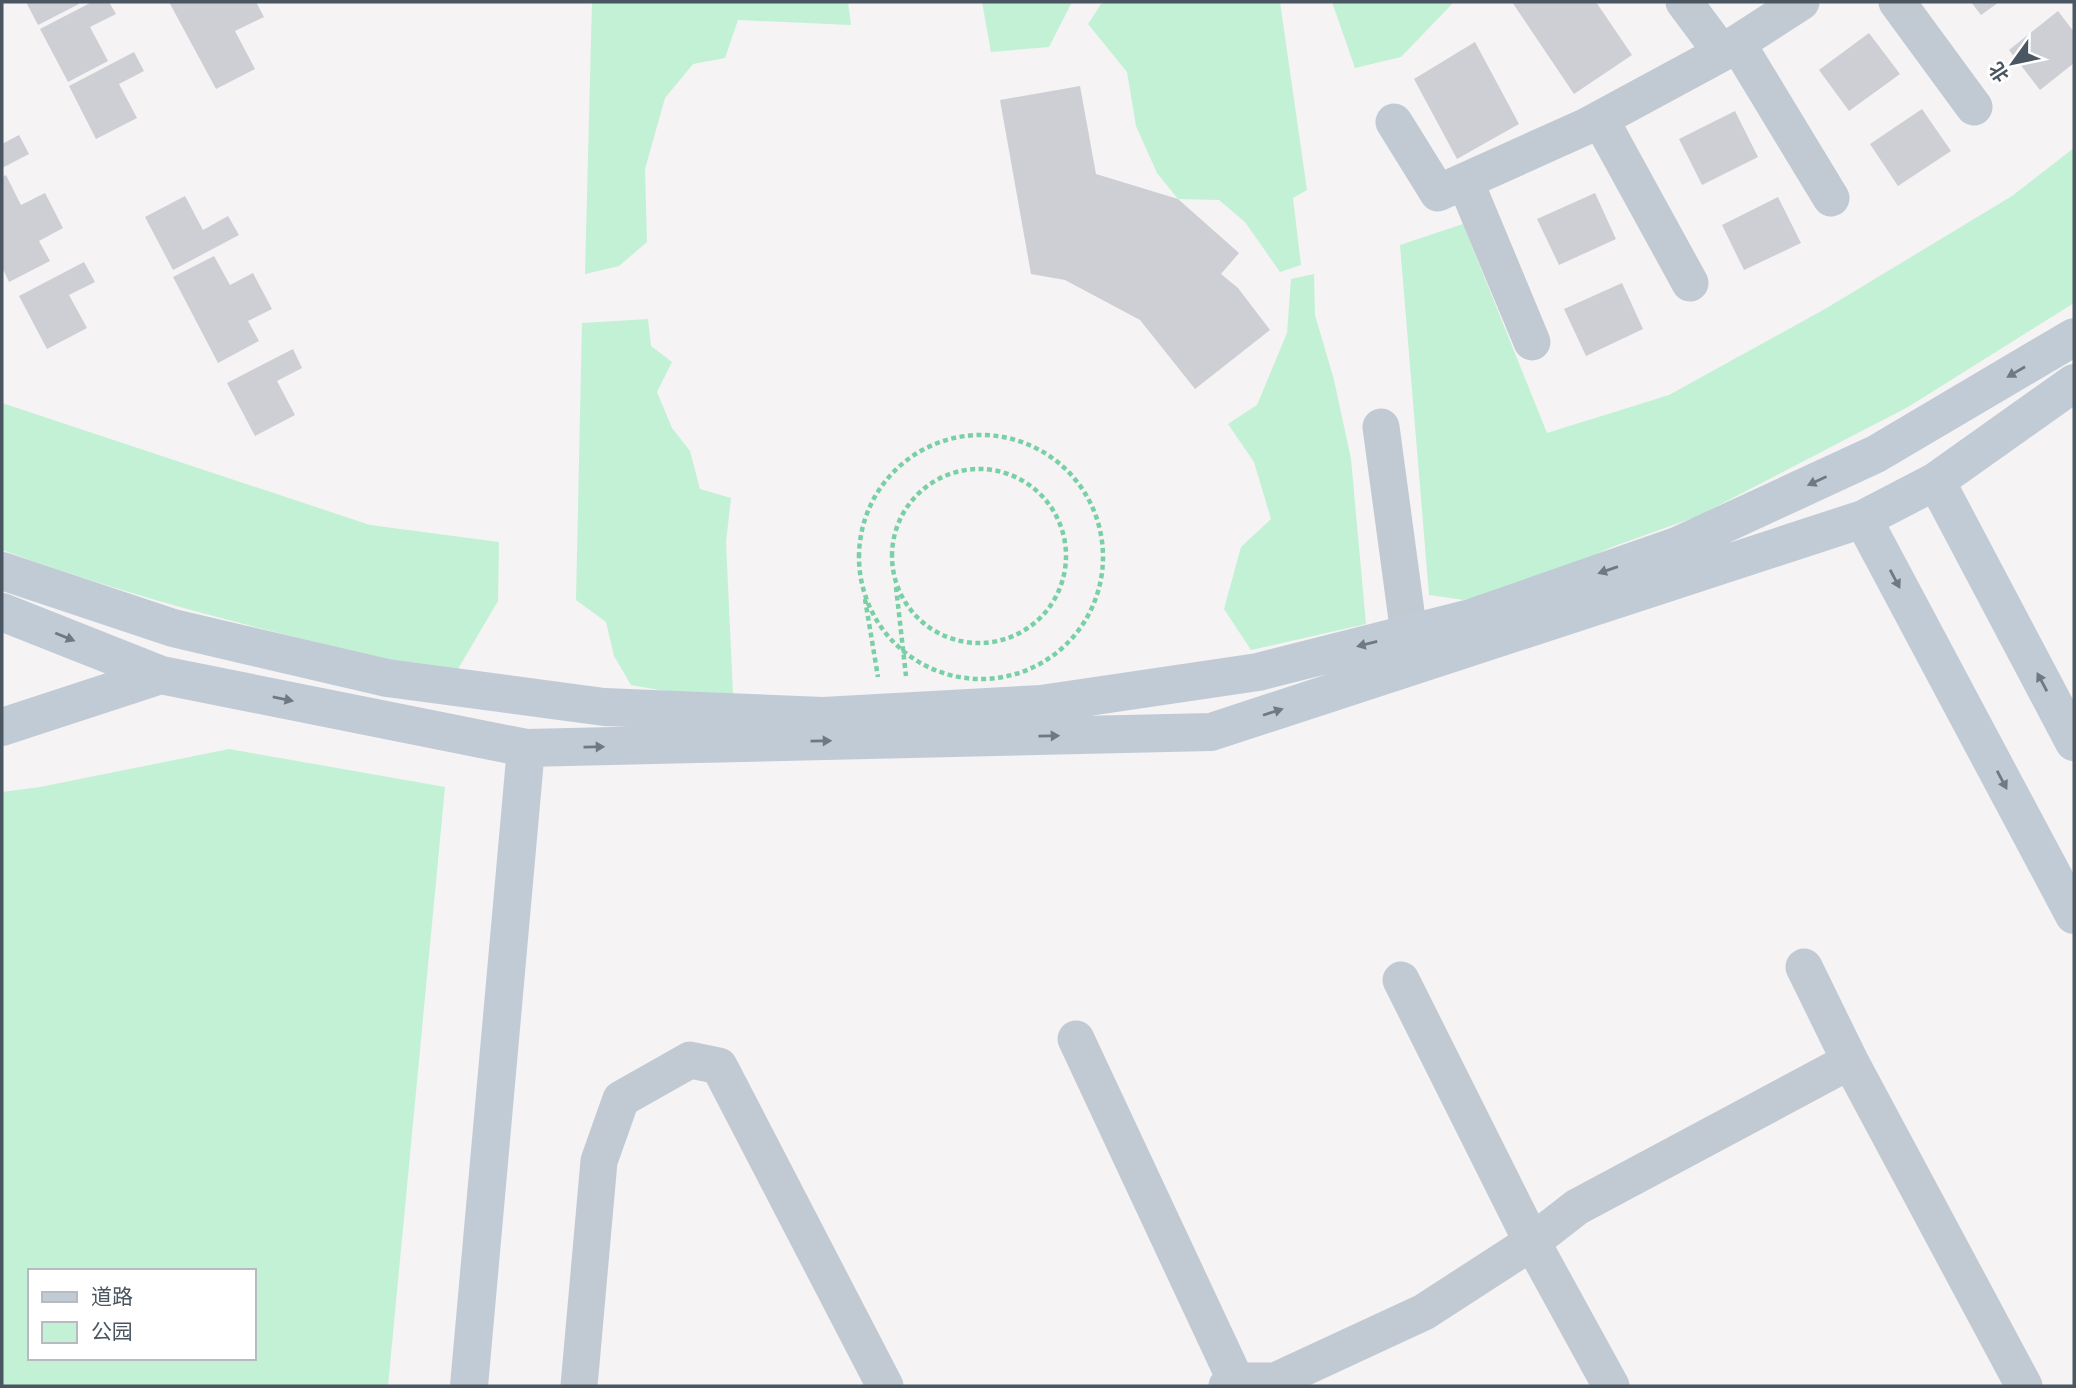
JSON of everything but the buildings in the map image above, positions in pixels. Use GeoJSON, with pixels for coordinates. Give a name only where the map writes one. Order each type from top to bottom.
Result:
{"type":"FeatureCollection","features":[{"type":"Feature","properties":{"kind":"street"},"geometry":{"type":"LineString","coordinates":[[1684,2],[1729,48],[1831,198]]}},
{"type":"Feature","properties":{"kind":"street"},"geometry":{"type":"LineString","coordinates":[[1394,121],[1438,193],[1601,119],[1729,48],[1801,2]]}},
{"type":"Feature","properties":{"kind":"street"},"geometry":{"type":"LineString","coordinates":[[1898,2],[1974,107]]}},
{"type":"Feature","properties":{"kind":"street"},"geometry":{"type":"LineString","coordinates":[[1601,119],[1690,283]]}},
{"type":"Feature","properties":{"kind":"street"},"geometry":{"type":"LineString","coordinates":[[1465,181],[1532,342]]}},
{"type":"Feature","properties":{"kind":"street"},"geometry":{"type":"LineString","coordinates":[[2,571],[173,628],[387,678],[604,707],[823,716],[1041,704],[1258,672],[1471,618],[1677,546],[1876,454],[2074,337]]}},
{"type":"Feature","properties":{"kind":"street"},"geometry":{"type":"LineString","coordinates":[[2,612],[161,675],[526,748],[1211,732],[1863,519],[1936,481],[2074,383]]}},
{"type":"Feature","properties":{"kind":"street"},"geometry":{"type":"LineString","coordinates":[[1381,427],[1409,634]]}},
{"type":"Feature","properties":{"kind":"street"},"geometry":{"type":"LineString","coordinates":[[1936,481],[2074,742]]}},
{"type":"Feature","properties":{"kind":"street"},"geometry":{"type":"LineString","coordinates":[[1863,519],[2074,915]]}},
{"type":"Feature","properties":{"kind":"street"},"geometry":{"type":"LineString","coordinates":[[2,727],[161,675]]}},
{"type":"Feature","properties":{"kind":"street"},"geometry":{"type":"LineString","coordinates":[[469,1386],[526,748]]}},
{"type":"Feature","properties":{"kind":"street"},"geometry":{"type":"LineString","coordinates":[[1804,967],[1850,1061],[2024,1386]]}},
{"type":"Feature","properties":{"kind":"street"},"geometry":{"type":"LineString","coordinates":[[1401,979],[1532,1242],[1611,1386]]}},
{"type":"Feature","properties":{"kind":"street"},"geometry":{"type":"LineString","coordinates":[[1076,1039],[1232,1383],[1275,1381],[1424,1312],[1532,1242],[1577,1208],[1850,1061]]}},
{"type":"Feature","properties":{"kind":"street"},"geometry":{"type":"LineString","coordinates":[[579,1386],[599,1161],[621,1099],[690,1060],[719,1066],[886,1386]]}},
{"type":"Feature","properties":{"kind":"path"},"geometry":{"type":"LineString","coordinates":[[865,594],[879,625],[901,650],[932,669],[967,679],[1003,677],[1037,666],[1067,645],[1088,616],[1101,582],[1103,546],[1094,511],[1076,480],[1049,455],[1019,440],[986,434],[952,437],[921,449],[894,470],[874,496],[862,527],[859,561],[865,594],[898,712]]}},
{"type":"Feature","properties":{"kind":"path"},"geometry":{"type":"LineString","coordinates":[[895,583],[908,608],[928,628],[940,634],[953,640],[980,644],[1007,639],[1032,626],[1051,606],[1063,582],[1067,554],[1062,526],[1046,500],[1023,480],[995,469],[965,469],[955,472],[936,479],[913,498],[897,523],[891,553],[901,650],[898,712]]}},
{"type":"Feature","properties":{"kind":"green space"},"geometry":{"type":"Polygon","coordinates":[[[592,2],[848,2],[851,25],[738,20],[725,58],[693,64],[665,98],[645,169],[647,242],[619,266],[585,274],[592,2]]]}},
{"type":"Feature","properties":{"kind":"green space"},"geometry":{"type":"Polygon","coordinates":[[[982,2],[1072,2],[1049,47],[991,52],[982,2]]]}},
{"type":"Feature","properties":{"kind":"green space"},"geometry":{"type":"Polygon","coordinates":[[[1280,2],[1307,190],[1293,198],[1301,265],[1280,272],[1245,222],[1219,200],[1178,199],[1157,173],[1136,126],[1127,72],[1088,24],[1101,4],[1280,2]]]}},
{"type":"Feature","properties":{"kind":"green space"},"geometry":{"type":"Polygon","coordinates":[[[1332,2],[1454,2],[1401,57],[1355,68],[1332,2]]]}},
{"type":"Feature","properties":{"kind":"green space"},"geometry":{"type":"Polygon","coordinates":[[[2074,148],[2074,303],[1908,407],[1698,516],[1612,547],[1540,580],[1464,600],[1429,595],[1400,245],[1463,224],[1547,433],[1669,395],[1825,309],[2012,196],[2074,148]]]}},
{"type":"Feature","properties":{"kind":"green space"},"geometry":{"type":"Polygon","coordinates":[[[1314,274],[1315,315],[1334,380],[1351,459],[1366,624],[1251,650],[1224,609],[1241,547],[1271,519],[1254,462],[1228,424],[1257,405],[1287,333],[1291,279],[1314,274]]]}},
{"type":"Feature","properties":{"kind":"green space"},"geometry":{"type":"Polygon","coordinates":[[[648,319],[651,346],[672,362],[657,392],[672,428],[690,451],[700,489],[731,498],[726,542],[733,694],[671,692],[631,685],[614,656],[606,622],[576,600],[582,323],[648,319]]]}},
{"type":"Feature","properties":{"kind":"green space"},"geometry":{"type":"Polygon","coordinates":[[[2,403],[370,525],[499,542],[498,601],[455,674],[283,634],[170,604],[2,550],[2,403]]]}},
{"type":"Feature","properties":{"kind":"green space"},"geometry":{"type":"Polygon","coordinates":[[[229,749],[445,787],[388,1386],[2,1386],[2,792],[40,787],[229,749]]]}}]}
